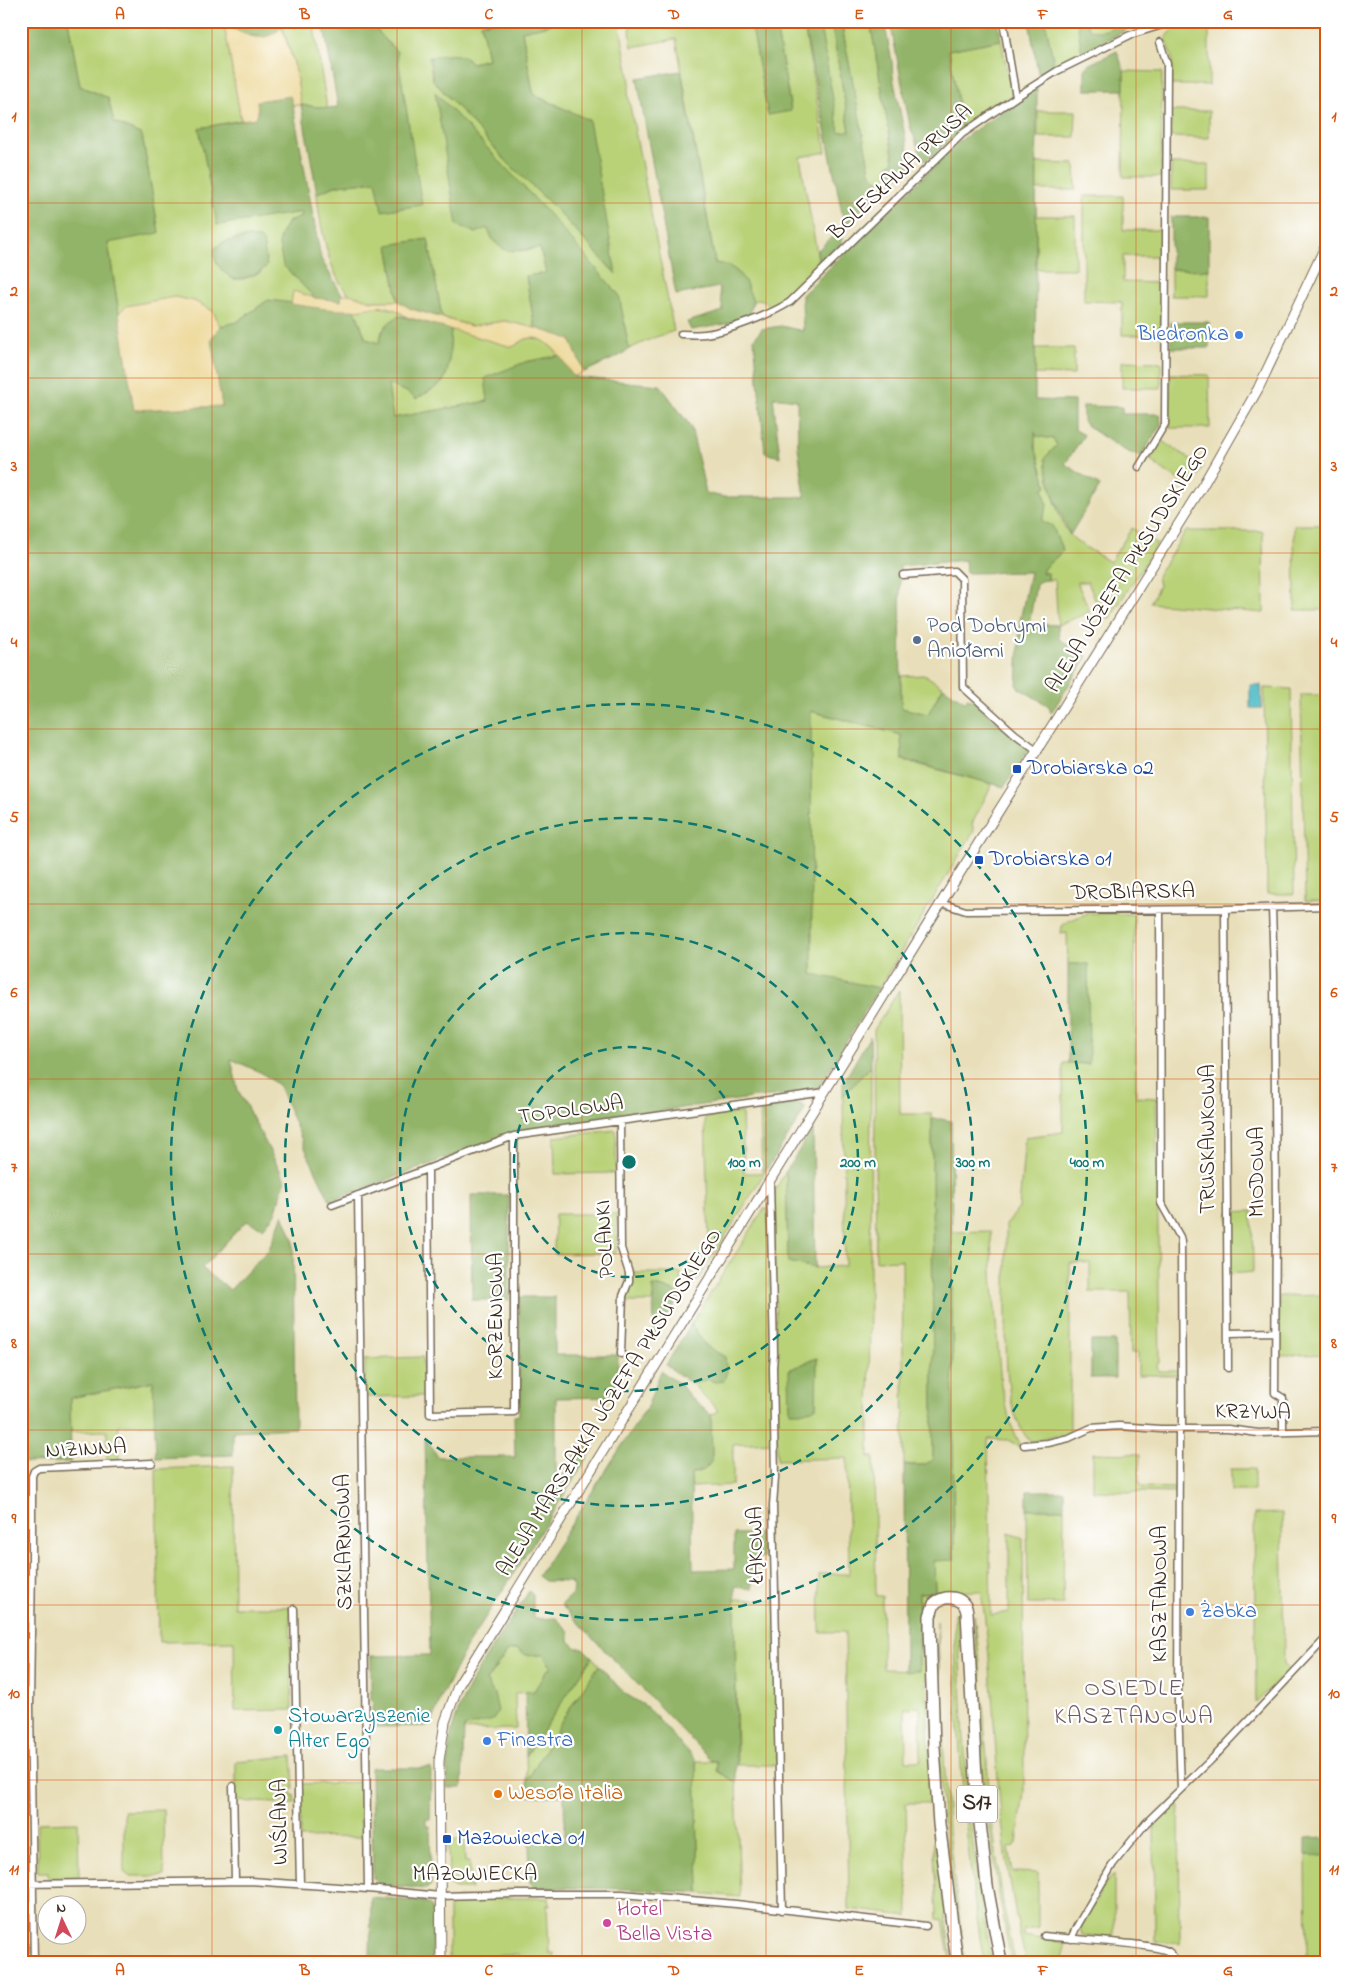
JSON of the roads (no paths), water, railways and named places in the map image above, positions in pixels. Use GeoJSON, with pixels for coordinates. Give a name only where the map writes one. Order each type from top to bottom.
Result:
{"type":"FeatureCollection","features":[{"type":"Feature","properties":{"kind":"highway","name":"S17"},"geometry":{"type":"LineString","coordinates":[[957,1962],[939,1824],[934,1747],[930,1616],[934,1604],[946,1598],[961,1601],[966,1608],[977,1796],[987,1886],[1002,1962]]}},
{"type":"Feature","properties":{"kind":"main road","name":"ALEJA JÓZEFA PIŁSUDSKIEGO"},"geometry":{"type":"LineString","coordinates":[[941,903],[1038,751],[1235,431],[1269,366],[1327,243]]}},
{"type":"Feature","properties":{"kind":"main road","name":"ALEJA MARSZAŁKA JÓZEFA PIŁSUDSKIEGO"},"geometry":{"type":"LineString","coordinates":[[441,1962],[439,1761],[445,1722],[458,1686],[941,903]]}},
{"type":"Feature","properties":{"kind":"street"},"geometry":{"type":"LineString","coordinates":[[1003,21],[1016,97]]}},
{"type":"Feature","properties":{"kind":"street","name":"BOLESŁAWA PRUSA"},"geometry":{"type":"LineString","coordinates":[[681,334],[704,334],[723,330],[776,310],[790,302],[962,134],[1057,71],[1130,35],[1175,21]]}},
{"type":"Feature","properties":{"kind":"street"},"geometry":{"type":"LineString","coordinates":[[1139,467],[1165,424],[1167,64],[1160,42]]}},
{"type":"Feature","properties":{"kind":"street"},"geometry":{"type":"LineString","coordinates":[[903,574],[954,571],[962,579],[963,687],[1014,734],[1038,751]]}},
{"type":"Feature","properties":{"kind":"street","name":"DROBIARSKA"},"geometry":{"type":"LineString","coordinates":[[941,903],[966,911],[1160,910],[1327,906]]}},
{"type":"Feature","properties":{"kind":"street","name":"MIODOWA"},"geometry":{"type":"LineString","coordinates":[[1272,907],[1274,984],[1275,1393],[1283,1398],[1283,1432]]}},
{"type":"Feature","properties":{"kind":"street","name":"TRUSKAWKOWA"},"geometry":{"type":"LineString","coordinates":[[1225,909],[1228,1368]]}},
{"type":"Feature","properties":{"kind":"street","name":"KASZTANOWA"},"geometry":{"type":"LineString","coordinates":[[1160,910],[1161,1203],[1180,1237],[1178,1706],[1181,1789]]}},
{"type":"Feature","properties":{"kind":"street","name":"TOPOLOWA"},"geometry":{"type":"LineString","coordinates":[[332,1205],[514,1136],[825,1092]]}},
{"type":"Feature","properties":{"kind":"street","name":"POLANKI"},"geometry":{"type":"LineString","coordinates":[[620,1122],[621,1248],[629,1273],[629,1281],[623,1296],[621,1354]]}},
{"type":"Feature","properties":{"kind":"street","name":"KORZENIOWA"},"geometry":{"type":"LineString","coordinates":[[428,1169],[430,1414],[514,1412],[514,1136]]}},
{"type":"Feature","properties":{"kind":"street","name":"ŁĄKOWA"},"geometry":{"type":"LineString","coordinates":[[770,1180],[774,1354],[775,1478],[773,1505],[782,1910]]}},
{"type":"Feature","properties":{"kind":"street","name":"SZKLARNIOWA"},"geometry":{"type":"LineString","coordinates":[[358,1195],[368,1889]]}},
{"type":"Feature","properties":{"kind":"street"},"geometry":{"type":"LineString","coordinates":[[1228,1333],[1275,1332]]}},
{"type":"Feature","properties":{"kind":"street","name":"KRZYWA"},"geometry":{"type":"LineString","coordinates":[[1024,1445],[1048,1443],[1069,1438],[1091,1428],[1119,1426],[1228,1429],[1258,1433],[1327,1431]]}},
{"type":"Feature","properties":{"kind":"street","name":"NIZINNA"},"geometry":{"type":"LineString","coordinates":[[34,1962],[30,1707],[32,1476],[34,1471],[39,1468],[152,1463]]}},
{"type":"Feature","properties":{"kind":"street","name":"WIŚLANA"},"geometry":{"type":"LineString","coordinates":[[294,1609],[300,1884]]}},
{"type":"Feature","properties":{"kind":"street"},"geometry":{"type":"LineString","coordinates":[[1072,1939],[1076,1928],[1113,1864],[1146,1823],[1216,1755],[1327,1637]]}},
{"type":"Feature","properties":{"kind":"street"},"geometry":{"type":"LineString","coordinates":[[233,1786],[235,1881]]}},
{"type":"Feature","properties":{"kind":"street","name":"MAZOWIECKA"},"geometry":{"type":"LineString","coordinates":[[21,1884],[235,1881],[300,1884],[440,1896],[622,1894],[926,1926]]}},
{"type":"Feature","properties":{"kind":"street"},"geometry":{"type":"LineString","coordinates":[[1044,1936],[1150,1946],[1168,1951],[1174,1956],[1175,1962]]}},
{"type":"Feature","properties":{"kind":"water"},"geometry":{"type":"Polygon","coordinates":[[[1250,685],[1261,685],[1262,708],[1250,708],[1250,685]]]}},
{"type":"Feature","properties":{"kind":"place","name":"Biedronka"},"geometry":{"type":"Point","coordinates":[1239,335]}},
{"type":"Feature","properties":{"kind":"place","name":"Pod Dobrymi Aniołami"},"geometry":{"type":"Point","coordinates":[917,640]}},
{"type":"Feature","properties":{"kind":"place","name":"Drobiarska 02"},"geometry":{"type":"Point","coordinates":[1017,769]}},
{"type":"Feature","properties":{"kind":"place","name":"Drobiarska 01"},"geometry":{"type":"Point","coordinates":[979,860]}},
{"type":"Feature","properties":{"kind":"place","name":"Żabka"},"geometry":{"type":"Point","coordinates":[1190,1612]}},
{"type":"Feature","properties":{"kind":"place","name":"Stowarzyszenie Alter Ego"},"geometry":{"type":"Point","coordinates":[278,1730]}},
{"type":"Feature","properties":{"kind":"place","name":"Finestra"},"geometry":{"type":"Point","coordinates":[487,1741]}},
{"type":"Feature","properties":{"kind":"place","name":"Wesoła Italia"},"geometry":{"type":"Point","coordinates":[498,1794]}},
{"type":"Feature","properties":{"kind":"place","name":"Mazowiecka 01"},"geometry":{"type":"Point","coordinates":[447,1839]}},
{"type":"Feature","properties":{"kind":"place","name":"Hotel Bella Vista"},"geometry":{"type":"Point","coordinates":[607,1923]}},
{"type":"Feature","properties":{"kind":"district","name":"OSIEDLE KASZTANOWA"},"geometry":{"type":"Point","coordinates":[1134,1703]}}]}
